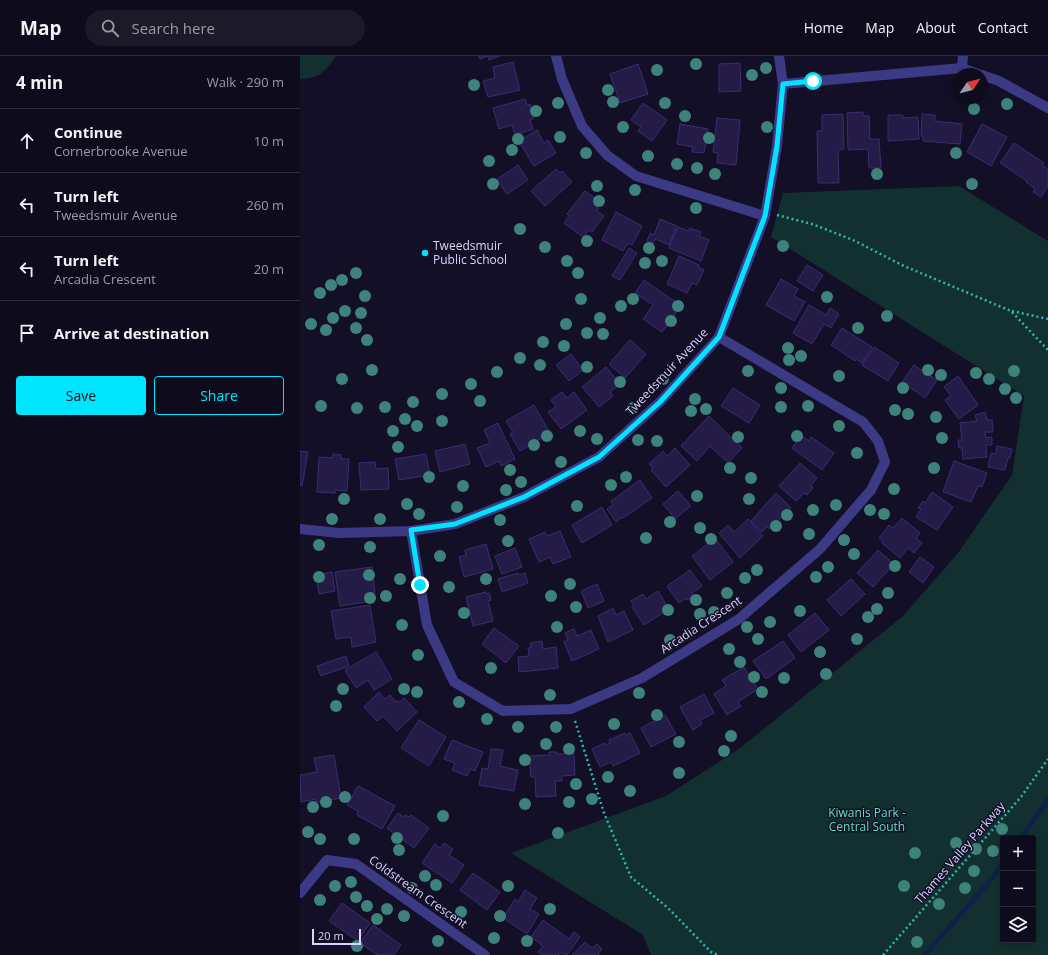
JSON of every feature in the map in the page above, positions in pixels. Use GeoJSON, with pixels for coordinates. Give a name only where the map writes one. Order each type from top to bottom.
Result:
{"type":"FeatureCollection","features":[{"type":"Feature","properties":{"kind":"street"},"geometry":{"type":"LineString","coordinates":[[556,56],[562,79],[582,126],[607,155],[636,176],[765,216]]}},
{"type":"Feature","properties":{"kind":"street","name":"Tweedsmuir Avenue"},"geometry":{"type":"LineString","coordinates":[[300,529],[339,533],[411,530],[455,524],[524,497],[599,457],[660,402],[719,337],[765,216],[777,146],[783,84],[779,56]]}},
{"type":"Feature","properties":{"kind":"street"},"geometry":{"type":"LineString","coordinates":[[962,68],[963,56]]}},
{"type":"Feature","properties":{"kind":"street"},"geometry":{"type":"LineString","coordinates":[[783,84],[952,69]]}},
{"type":"Feature","properties":{"kind":"street"},"geometry":{"type":"LineString","coordinates":[[988,77],[999,81],[1048,108]]}},
{"type":"Feature","properties":{"kind":"street","name":"Arcadia Crescent"},"geometry":{"type":"LineString","coordinates":[[411,530],[427,625],[454,682],[503,711],[571,709],[642,678],[739,619],[820,549],[871,490],[885,462],[878,441],[862,422],[719,337]]}},
{"type":"Feature","properties":{"kind":"street","name":"Coldstream Crescent"},"geometry":{"type":"LineString","coordinates":[[300,893],[327,860],[356,864],[485,955]]}},
{"type":"Feature","properties":{"kind":"path"},"geometry":{"type":"LineString","coordinates":[[765,216],[782,215],[812,224],[853,240],[904,266],[956,286],[1011,311],[1048,319]]}},
{"type":"Feature","properties":{"kind":"path"},"geometry":{"type":"LineString","coordinates":[[1011,311],[1048,350]]}},
{"type":"Feature","properties":{"kind":"path"},"geometry":{"type":"LineString","coordinates":[[571,709],[604,813],[631,877],[668,908],[711,952],[718,955]]}},
{"type":"Feature","properties":{"kind":"path","name":"Thames Valley Parkway"},"geometry":{"type":"LineString","coordinates":[[883,955],[1021,797],[1048,760]]}},
{"type":"Feature","properties":{"kind":"green space"},"geometry":{"type":"Polygon","coordinates":[[[300,56],[336,56],[329,66],[317,76],[300,79],[300,56]]]}},
{"type":"Feature","properties":{"kind":"green space","name":"Kiwanis Park - Central South"},"geometry":{"type":"Polygon","coordinates":[[[959,186],[1048,241],[1048,955],[651,955],[643,935],[511,853],[666,796],[739,749],[903,616],[958,553],[1012,475],[1024,396],[771,237],[783,193],[959,186]]]}},
{"type":"Feature","properties":{"kind":"building"},"geometry":{"type":"Polygon","coordinates":[[[479,56],[488,56],[480,59],[479,56]]]}},
{"type":"Feature","properties":{"kind":"building"},"geometry":{"type":"Polygon","coordinates":[[[488,56],[500,56],[489,60],[488,56]]]}},
{"type":"Feature","properties":{"kind":"building"},"geometry":{"type":"Polygon","coordinates":[[[513,62],[520,90],[488,97],[483,81],[495,78],[493,67],[513,62]]]}},
{"type":"Feature","properties":{"kind":"building"},"geometry":{"type":"Polygon","coordinates":[[[740,63],[741,91],[719,92],[719,64],[740,63]]]}},
{"type":"Feature","properties":{"kind":"building"},"geometry":{"type":"Polygon","coordinates":[[[638,64],[648,94],[620,103],[610,74],[638,64]]]}},
{"type":"Feature","properties":{"kind":"building"},"geometry":{"type":"Polygon","coordinates":[[[525,99],[527,105],[530,104],[534,118],[530,120],[533,129],[515,135],[512,125],[499,129],[493,108],[525,99]]]}},
{"type":"Feature","properties":{"kind":"building"},"geometry":{"type":"Polygon","coordinates":[[[643,103],[667,120],[652,141],[638,131],[641,127],[631,120],[643,103]]]}},
{"type":"Feature","properties":{"kind":"building"},"geometry":{"type":"Polygon","coordinates":[[[863,112],[863,116],[869,116],[870,139],[879,139],[881,168],[869,168],[868,149],[848,150],[847,113],[863,112]]]}},
{"type":"Feature","properties":{"kind":"building"},"geometry":{"type":"Polygon","coordinates":[[[843,114],[844,149],[838,150],[839,183],[818,183],[817,131],[822,131],[822,115],[843,114]]]}},
{"type":"Feature","properties":{"kind":"building"},"geometry":{"type":"Polygon","coordinates":[[[922,114],[935,115],[935,121],[962,124],[960,144],[923,141],[923,137],[921,136],[922,114]]]}},
{"type":"Feature","properties":{"kind":"building"},"geometry":{"type":"Polygon","coordinates":[[[888,115],[903,115],[903,118],[918,117],[919,139],[888,141],[888,115]]]}},
{"type":"Feature","properties":{"kind":"building"},"geometry":{"type":"Polygon","coordinates":[[[717,118],[740,120],[736,165],[717,163],[718,153],[713,152],[717,118]]]}},
{"type":"Feature","properties":{"kind":"building"},"geometry":{"type":"Polygon","coordinates":[[[680,124],[708,129],[704,153],[692,152],[693,147],[677,144],[680,124]]]}},
{"type":"Feature","properties":{"kind":"building"},"geometry":{"type":"Polygon","coordinates":[[[982,124],[1007,137],[991,166],[967,152],[982,124]]]}},
{"type":"Feature","properties":{"kind":"building"},"geometry":{"type":"Polygon","coordinates":[[[537,130],[544,143],[548,140],[556,153],[534,166],[519,141],[537,130]]]}},
{"type":"Feature","properties":{"kind":"building"},"geometry":{"type":"Polygon","coordinates":[[[1014,143],[1044,163],[1042,165],[1048,169],[1048,186],[1041,197],[1033,192],[1035,189],[1026,182],[1027,181],[1000,163],[1014,143]]]}},
{"type":"Feature","properties":{"kind":"building"},"geometry":{"type":"Polygon","coordinates":[[[518,165],[528,180],[507,194],[497,179],[518,165]]]}},
{"type":"Feature","properties":{"kind":"building"},"geometry":{"type":"Polygon","coordinates":[[[556,169],[560,173],[562,171],[572,182],[545,206],[531,191],[556,169]]]}},
{"type":"Feature","properties":{"kind":"building"},"geometry":{"type":"Polygon","coordinates":[[[585,191],[600,202],[596,207],[598,208],[597,211],[604,216],[592,232],[589,230],[583,237],[564,223],[569,216],[567,214],[585,191]]]}},
{"type":"Feature","properties":{"kind":"building"},"geometry":{"type":"Polygon","coordinates":[[[616,212],[642,226],[632,245],[628,243],[623,251],[602,240],[616,212]]]}},
{"type":"Feature","properties":{"kind":"building"},"geometry":{"type":"Polygon","coordinates":[[[660,219],[677,226],[669,245],[655,239],[653,244],[647,241],[650,233],[654,235],[660,219]]]}},
{"type":"Feature","properties":{"kind":"building"},"geometry":{"type":"Polygon","coordinates":[[[678,227],[688,231],[690,228],[701,232],[699,236],[709,240],[701,261],[669,248],[678,227]]]}},
{"type":"Feature","properties":{"kind":"building"},"geometry":{"type":"Polygon","coordinates":[[[629,248],[637,253],[620,280],[612,276],[629,248]]]}},
{"type":"Feature","properties":{"kind":"building"},"geometry":{"type":"Polygon","coordinates":[[[679,256],[699,265],[698,267],[704,270],[697,285],[692,283],[687,293],[667,284],[679,256]]]}},
{"type":"Feature","properties":{"kind":"building"},"geometry":{"type":"Polygon","coordinates":[[[807,265],[823,275],[813,291],[797,281],[807,265]]]}},
{"type":"Feature","properties":{"kind":"building"},"geometry":{"type":"Polygon","coordinates":[[[781,279],[798,289],[794,296],[805,302],[794,321],[766,305],[781,279]]]}},
{"type":"Feature","properties":{"kind":"building"},"geometry":{"type":"Polygon","coordinates":[[[644,280],[681,306],[662,332],[643,319],[653,305],[635,293],[644,280]]]}},
{"type":"Feature","properties":{"kind":"building"},"geometry":{"type":"Polygon","coordinates":[[[809,305],[826,315],[830,308],[839,314],[831,328],[824,324],[812,344],[793,333],[809,305]]]}},
{"type":"Feature","properties":{"kind":"building"},"geometry":{"type":"Polygon","coordinates":[[[842,328],[872,347],[862,363],[856,359],[855,361],[831,345],[842,328]]]}},
{"type":"Feature","properties":{"kind":"building"},"geometry":{"type":"Polygon","coordinates":[[[630,340],[646,354],[625,378],[609,364],[630,340]]]}},
{"type":"Feature","properties":{"kind":"building"},"geometry":{"type":"Polygon","coordinates":[[[874,347],[899,363],[888,381],[862,365],[874,347]]]}},
{"type":"Feature","properties":{"kind":"building"},"geometry":{"type":"Polygon","coordinates":[[[571,354],[583,370],[569,381],[556,365],[571,354]]]}},
{"type":"Feature","properties":{"kind":"building"},"geometry":{"type":"Polygon","coordinates":[[[914,365],[937,380],[925,398],[902,382],[914,365]]]}},
{"type":"Feature","properties":{"kind":"building"},"geometry":{"type":"Polygon","coordinates":[[[606,367],[620,384],[610,392],[613,396],[599,407],[582,387],[606,367]]]}},
{"type":"Feature","properties":{"kind":"building"},"geometry":{"type":"Polygon","coordinates":[[[958,376],[978,405],[959,419],[945,400],[951,396],[944,387],[958,376]]]}},
{"type":"Feature","properties":{"kind":"building"},"geometry":{"type":"Polygon","coordinates":[[[733,388],[760,405],[749,423],[721,406],[733,388]]]}},
{"type":"Feature","properties":{"kind":"building"},"geometry":{"type":"Polygon","coordinates":[[[562,392],[567,398],[574,392],[587,410],[561,429],[548,412],[556,407],[551,400],[562,392]]]}},
{"type":"Feature","properties":{"kind":"building"},"geometry":{"type":"Polygon","coordinates":[[[534,405],[550,433],[520,451],[510,434],[513,432],[506,421],[534,405]]]}},
{"type":"Feature","properties":{"kind":"building"},"geometry":{"type":"Polygon","coordinates":[[[985,412],[987,420],[992,420],[993,432],[985,432],[986,438],[992,437],[992,445],[986,445],[987,457],[963,459],[962,448],[959,448],[958,440],[962,440],[960,423],[977,421],[975,415],[985,412]]]}},
{"type":"Feature","properties":{"kind":"building"},"geometry":{"type":"Polygon","coordinates":[[[709,416],[742,448],[728,463],[710,446],[697,461],[681,446],[709,416]]]}},
{"type":"Feature","properties":{"kind":"building"},"geometry":{"type":"Polygon","coordinates":[[[498,423],[515,459],[501,466],[499,461],[486,467],[477,448],[490,443],[484,430],[498,423]]]}},
{"type":"Feature","properties":{"kind":"building"},"geometry":{"type":"Polygon","coordinates":[[[801,436],[809,441],[811,437],[834,453],[822,470],[792,448],[801,436]]]}},
{"type":"Feature","properties":{"kind":"building"},"geometry":{"type":"Polygon","coordinates":[[[465,444],[470,464],[440,472],[435,451],[465,444]]]}},
{"type":"Feature","properties":{"kind":"building"},"geometry":{"type":"Polygon","coordinates":[[[997,446],[1012,449],[1005,470],[988,467],[991,453],[996,454],[997,446]]]}},
{"type":"Feature","properties":{"kind":"building"},"geometry":{"type":"Polygon","coordinates":[[[675,448],[690,465],[666,487],[651,470],[653,468],[649,464],[663,451],[667,456],[675,448]]]}},
{"type":"Feature","properties":{"kind":"building"},"geometry":{"type":"Polygon","coordinates":[[[300,451],[308,452],[302,486],[300,486],[300,451]]]}},
{"type":"Feature","properties":{"kind":"building"},"geometry":{"type":"Polygon","coordinates":[[[333,454],[341,455],[341,459],[349,459],[347,491],[335,490],[335,493],[317,492],[319,457],[332,458],[333,454]]]}},
{"type":"Feature","properties":{"kind":"building"},"geometry":{"type":"Polygon","coordinates":[[[426,454],[430,475],[399,480],[395,459],[426,454]]]}},
{"type":"Feature","properties":{"kind":"building"},"geometry":{"type":"Polygon","coordinates":[[[954,461],[987,473],[982,487],[978,486],[971,502],[943,492],[954,461]]]}},
{"type":"Feature","properties":{"kind":"building"},"geometry":{"type":"Polygon","coordinates":[[[375,462],[376,469],[388,468],[389,489],[361,490],[359,463],[375,462]]]}},
{"type":"Feature","properties":{"kind":"building"},"geometry":{"type":"Polygon","coordinates":[[[800,463],[817,478],[811,485],[813,488],[807,495],[804,493],[796,501],[779,486],[800,463]]]}},
{"type":"Feature","properties":{"kind":"building"},"geometry":{"type":"Polygon","coordinates":[[[640,480],[652,498],[616,522],[607,509],[613,505],[611,501],[640,480]]]}},
{"type":"Feature","properties":{"kind":"building"},"geometry":{"type":"Polygon","coordinates":[[[678,491],[691,506],[675,519],[663,504],[678,491]]]}},
{"type":"Feature","properties":{"kind":"building"},"geometry":{"type":"Polygon","coordinates":[[[932,492],[953,507],[937,530],[916,517],[921,509],[918,508],[923,501],[925,503],[932,492]]]}},
{"type":"Feature","properties":{"kind":"building"},"geometry":{"type":"Polygon","coordinates":[[[776,493],[791,508],[770,529],[767,527],[762,532],[751,521],[776,493]]]}},
{"type":"Feature","properties":{"kind":"building"},"geometry":{"type":"Polygon","coordinates":[[[602,507],[612,525],[582,543],[572,525],[602,507]]]}},
{"type":"Feature","properties":{"kind":"building"},"geometry":{"type":"Polygon","coordinates":[[[902,518],[920,533],[916,538],[922,543],[914,553],[908,548],[900,558],[882,543],[883,541],[879,538],[889,525],[893,528],[902,518]]]}},
{"type":"Feature","properties":{"kind":"building"},"geometry":{"type":"Polygon","coordinates":[[[748,519],[763,536],[740,558],[719,533],[728,525],[734,532],[748,519]]]}},
{"type":"Feature","properties":{"kind":"building"},"geometry":{"type":"Polygon","coordinates":[[[560,531],[571,557],[553,564],[550,557],[539,562],[529,539],[545,532],[547,536],[560,531]]]}},
{"type":"Feature","properties":{"kind":"building"},"geometry":{"type":"Polygon","coordinates":[[[715,538],[733,562],[710,580],[692,556],[715,538]]]}},
{"type":"Feature","properties":{"kind":"building"},"geometry":{"type":"Polygon","coordinates":[[[486,544],[493,569],[464,577],[459,557],[466,555],[465,550],[486,544]]]}},
{"type":"Feature","properties":{"kind":"building"},"geometry":{"type":"Polygon","coordinates":[[[515,548],[522,567],[502,574],[495,556],[515,548]]]}},
{"type":"Feature","properties":{"kind":"building"},"geometry":{"type":"Polygon","coordinates":[[[878,550],[894,564],[873,587],[857,573],[878,550]]]}},
{"type":"Feature","properties":{"kind":"building"},"geometry":{"type":"Polygon","coordinates":[[[920,557],[934,567],[923,583],[909,572],[920,557]]]}},
{"type":"Feature","properties":{"kind":"building"},"geometry":{"type":"Polygon","coordinates":[[[372,567],[375,593],[371,593],[372,601],[340,606],[335,572],[372,567]]]}},
{"type":"Feature","properties":{"kind":"building"},"geometry":{"type":"Polygon","coordinates":[[[690,570],[702,586],[692,593],[694,596],[687,600],[686,598],[679,603],[667,586],[690,570]]]}},
{"type":"Feature","properties":{"kind":"building"},"geometry":{"type":"Polygon","coordinates":[[[332,572],[335,591],[319,594],[316,575],[332,572]]]}},
{"type":"Feature","properties":{"kind":"building"},"geometry":{"type":"Polygon","coordinates":[[[518,573],[519,575],[525,573],[528,583],[502,592],[498,579],[518,573]]]}},
{"type":"Feature","properties":{"kind":"building"},"geometry":{"type":"Polygon","coordinates":[[[851,579],[865,594],[841,616],[827,600],[851,579]]]}},
{"type":"Feature","properties":{"kind":"building"},"geometry":{"type":"Polygon","coordinates":[[[597,584],[604,601],[588,608],[581,591],[597,584]]]}},
{"type":"Feature","properties":{"kind":"building"},"geometry":{"type":"Polygon","coordinates":[[[658,591],[669,609],[644,625],[632,607],[634,606],[631,601],[643,594],[646,599],[658,591]]]}},
{"type":"Feature","properties":{"kind":"building"},"geometry":{"type":"Polygon","coordinates":[[[486,592],[486,594],[489,593],[491,600],[488,601],[493,621],[473,626],[466,597],[486,592]]]}},
{"type":"Feature","properties":{"kind":"building"},"geometry":{"type":"Polygon","coordinates":[[[370,605],[376,642],[352,647],[351,637],[336,639],[331,611],[370,605]]]}},
{"type":"Feature","properties":{"kind":"building"},"geometry":{"type":"Polygon","coordinates":[[[613,608],[616,615],[624,611],[633,630],[608,642],[598,616],[613,608]]]}},
{"type":"Feature","properties":{"kind":"building"},"geometry":{"type":"Polygon","coordinates":[[[815,613],[829,630],[801,652],[788,635],[815,613]]]}},
{"type":"Feature","properties":{"kind":"building"},"geometry":{"type":"Polygon","coordinates":[[[494,628],[519,646],[506,663],[482,644],[494,628]]]}},
{"type":"Feature","properties":{"kind":"building"},"geometry":{"type":"Polygon","coordinates":[[[574,629],[577,636],[591,630],[599,649],[572,661],[564,642],[568,640],[565,633],[574,629]]]}},
{"type":"Feature","properties":{"kind":"building"},"geometry":{"type":"Polygon","coordinates":[[[542,641],[543,649],[556,647],[558,668],[519,672],[518,657],[529,656],[528,648],[531,648],[530,643],[542,641]]]}},
{"type":"Feature","properties":{"kind":"building"},"geometry":{"type":"Polygon","coordinates":[[[783,641],[795,658],[766,679],[753,661],[783,641]]]}},
{"type":"Feature","properties":{"kind":"building"},"geometry":{"type":"Polygon","coordinates":[[[376,652],[392,679],[374,690],[368,680],[356,688],[345,670],[376,652]]]}},
{"type":"Feature","properties":{"kind":"building"},"geometry":{"type":"Polygon","coordinates":[[[346,656],[349,666],[321,676],[317,666],[346,656]]]}},
{"type":"Feature","properties":{"kind":"building"},"geometry":{"type":"Polygon","coordinates":[[[744,667],[758,689],[738,702],[741,706],[727,715],[714,694],[726,686],[722,680],[744,667]]]}},
{"type":"Feature","properties":{"kind":"building"},"geometry":{"type":"Polygon","coordinates":[[[379,692],[385,699],[390,695],[396,702],[400,702],[404,698],[417,712],[397,731],[383,716],[377,721],[364,707],[379,692]]]}},
{"type":"Feature","properties":{"kind":"building"},"geometry":{"type":"Polygon","coordinates":[[[704,694],[714,713],[700,720],[702,724],[693,730],[680,707],[704,694]]]}},
{"type":"Feature","properties":{"kind":"building"},"geometry":{"type":"Polygon","coordinates":[[[665,715],[676,734],[651,747],[641,728],[665,715]]]}},
{"type":"Feature","properties":{"kind":"building"},"geometry":{"type":"Polygon","coordinates":[[[419,720],[446,737],[429,766],[401,748],[419,720]]]}},
{"type":"Feature","properties":{"kind":"building"},"geometry":{"type":"Polygon","coordinates":[[[625,733],[626,735],[630,733],[640,753],[613,766],[611,762],[600,767],[592,749],[605,743],[606,745],[610,743],[609,740],[625,733]]]}},
{"type":"Feature","properties":{"kind":"building"},"geometry":{"type":"Polygon","coordinates":[[[452,740],[483,752],[475,771],[470,769],[467,776],[452,770],[455,763],[444,759],[452,740]]]}},
{"type":"Feature","properties":{"kind":"building"},"geometry":{"type":"Polygon","coordinates":[[[491,749],[503,750],[500,766],[518,770],[514,791],[479,785],[482,768],[488,769],[491,749]]]}},
{"type":"Feature","properties":{"kind":"building"},"geometry":{"type":"Polygon","coordinates":[[[549,752],[557,752],[557,754],[574,753],[575,775],[562,776],[562,781],[555,781],[556,796],[536,797],[535,777],[531,777],[529,756],[549,755],[549,752]]]}},
{"type":"Feature","properties":{"kind":"building"},"geometry":{"type":"Polygon","coordinates":[[[334,755],[341,798],[316,802],[316,799],[301,802],[300,775],[317,772],[314,758],[334,755]]]}},
{"type":"Feature","properties":{"kind":"building"},"geometry":{"type":"Polygon","coordinates":[[[358,786],[395,806],[382,829],[357,815],[358,811],[347,805],[358,786]]]}},
{"type":"Feature","properties":{"kind":"building"},"geometry":{"type":"Polygon","coordinates":[[[398,813],[404,817],[405,815],[409,817],[411,815],[429,828],[414,848],[387,828],[398,813]]]}},
{"type":"Feature","properties":{"kind":"building"},"geometry":{"type":"Polygon","coordinates":[[[444,843],[453,849],[449,855],[464,865],[452,883],[422,863],[435,844],[440,848],[444,843]]]}},
{"type":"Feature","properties":{"kind":"building"},"geometry":{"type":"Polygon","coordinates":[[[473,873],[500,892],[487,910],[460,890],[473,873]]]}},
{"type":"Feature","properties":{"kind":"building"},"geometry":{"type":"Polygon","coordinates":[[[525,890],[537,898],[530,909],[539,914],[527,934],[503,918],[515,899],[518,902],[525,890]]]}},
{"type":"Feature","properties":{"kind":"building"},"geometry":{"type":"Polygon","coordinates":[[[342,903],[370,923],[358,941],[329,921],[342,903]]]}},
{"type":"Feature","properties":{"kind":"building"},"geometry":{"type":"Polygon","coordinates":[[[543,920],[569,939],[574,932],[580,937],[567,955],[560,953],[558,955],[543,955],[538,952],[543,946],[531,937],[543,920]]]}},
{"type":"Feature","properties":{"kind":"building"},"geometry":{"type":"Polygon","coordinates":[[[373,925],[401,945],[394,955],[377,955],[360,943],[373,925]]]}},
{"type":"Feature","properties":{"kind":"building"},"geometry":{"type":"Polygon","coordinates":[[[585,942],[592,948],[597,944],[602,949],[598,955],[572,955],[585,942]]]}},
{"type":"Feature","properties":{"kind":"waterway"},"geometry":{"type":"LineString","coordinates":[[1023,835],[1048,800]]}},
{"type":"Feature","properties":{"kind":"waterway"},"geometry":{"type":"LineString","coordinates":[[925,955],[990,881],[1000,867]]}},
{"type":"Feature","properties":{"kind":"place","name":"Tweedsmuir Public School"},"geometry":{"type":"Point","coordinates":[425,253]}},
{"type":"Feature","properties":{"kind":"route"},"geometry":{"type":"LineString","coordinates":[[420,585],[411,530],[455,524],[524,497],[599,457],[660,402],[719,337],[765,216],[777,146],[783,84],[813,81]]}}]}
